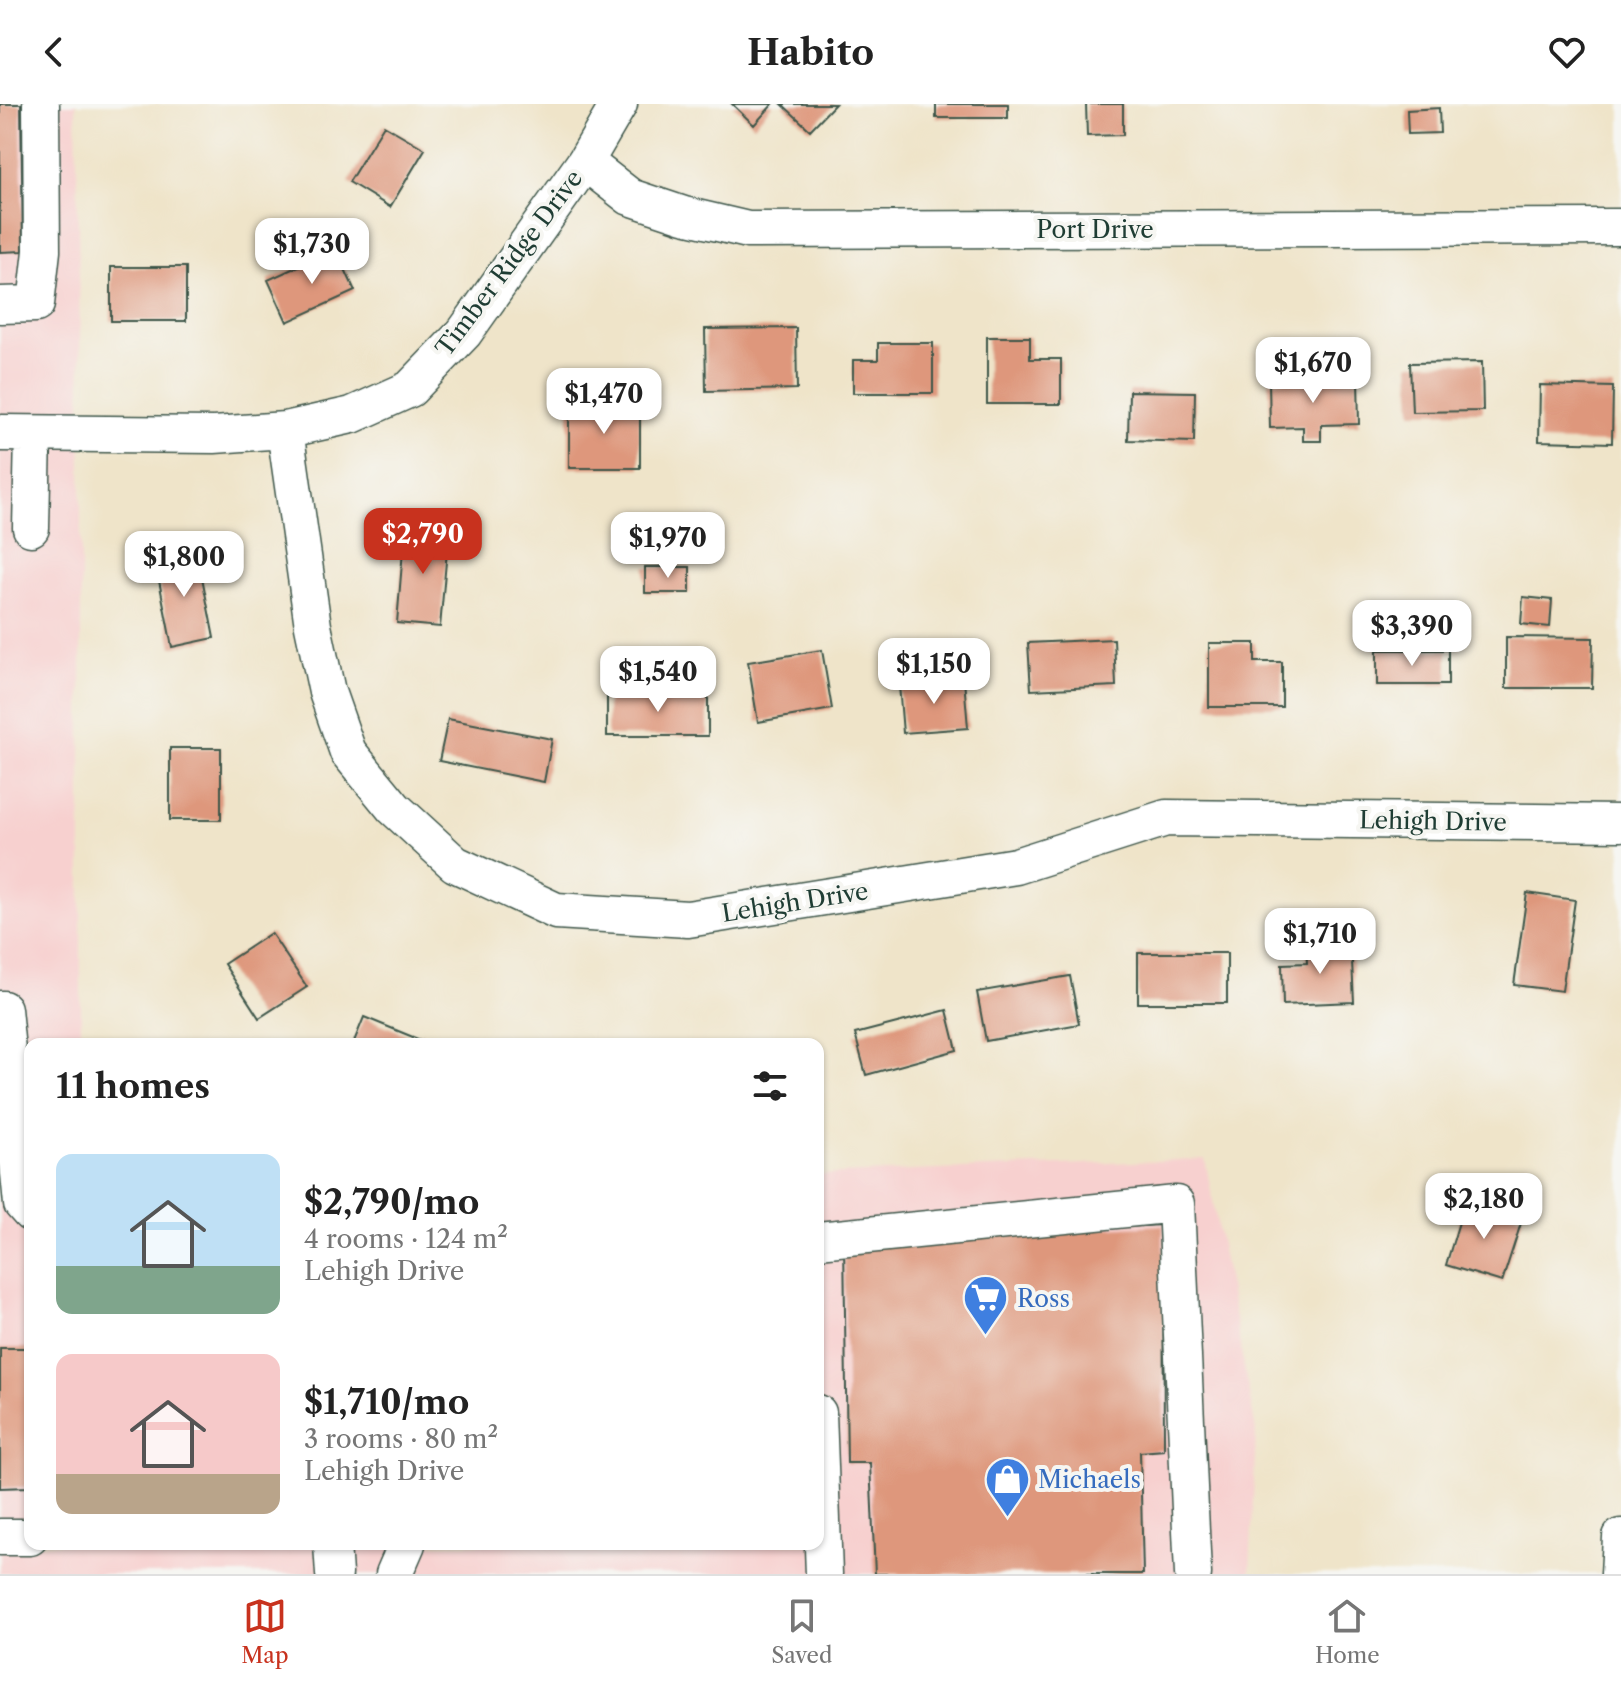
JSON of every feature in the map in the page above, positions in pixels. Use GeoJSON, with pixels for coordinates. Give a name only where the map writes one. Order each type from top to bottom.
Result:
{"type":"FeatureCollection","features":[{"type":"Feature","properties":{"kind":"street"},"geometry":{"type":"LineString","coordinates":[[0,305],[36,304],[42,251],[41,104]]}},
{"type":"Feature","properties":{"kind":"street","name":"Timber Ridge Drive"},"geometry":{"type":"LineString","coordinates":[[17,433],[214,435],[285,430],[352,415],[410,389],[464,333],[585,162],[619,104]]}},
{"type":"Feature","properties":{"kind":"street","name":"Port Drive"},"geometry":{"type":"LineString","coordinates":[[585,162],[630,197],[684,215],[748,230],[1621,227]]}},
{"type":"Feature","properties":{"kind":"street","name":"Lehigh Drive"},"geometry":{"type":"LineString","coordinates":[[285,430],[313,626],[327,692],[348,752],[394,808],[455,864],[556,911],[688,919],[1016,866],[1166,818],[1621,823]]}},
{"type":"Feature","properties":{"kind":"street"},"geometry":{"type":"LineString","coordinates":[[17,433],[31,528]]}},
{"type":"Feature","properties":{"kind":"street"},"geometry":{"type":"LineString","coordinates":[[0,1009],[3,1009],[24,1206]]}},
{"type":"Feature","properties":{"kind":"street"},"geometry":{"type":"LineString","coordinates":[[824,1239],[1176,1204],[1193,1574]]}},
{"type":"Feature","properties":{"kind":"street"},"geometry":{"type":"LineString","coordinates":[[0,1537],[24,1537]]}},
{"type":"Feature","properties":{"kind":"street"},"geometry":{"type":"LineString","coordinates":[[1619,1574],[1621,1537]]}},
{"type":"Feature","properties":{"kind":"street"},"geometry":{"type":"LineString","coordinates":[[332,1550],[334,1574]]}},
{"type":"Feature","properties":{"kind":"street"},"geometry":{"type":"LineString","coordinates":[[394,1574],[404,1550]]}},
{"type":"Feature","properties":{"kind":"street"},"geometry":{"type":"LineString","coordinates":[[823,1550],[824,1574]]}},
{"type":"Feature","properties":{"kind":"shaded area"},"geometry":{"type":"Polygon","coordinates":[[[0,104],[76,104],[81,397],[81,1038],[24,1038],[24,1550],[824,1550],[824,1175],[1205,1159],[1256,1431],[1250,1574],[0,1574],[0,104]]]}},
{"type":"Feature","properties":{"kind":"building"},"geometry":{"type":"Polygon","coordinates":[[[0,104],[21,104],[23,251],[0,252],[0,104]]]}},
{"type":"Feature","properties":{"kind":"building"},"geometry":{"type":"Polygon","coordinates":[[[732,104],[773,104],[754,125],[732,104]]]}},
{"type":"Feature","properties":{"kind":"building"},"geometry":{"type":"Polygon","coordinates":[[[782,104],[835,104],[810,130],[782,104]]]}},
{"type":"Feature","properties":{"kind":"building"},"geometry":{"type":"Polygon","coordinates":[[[936,104],[1008,104],[1008,118],[936,118],[936,104]]]}},
{"type":"Feature","properties":{"kind":"building"},"geometry":{"type":"Polygon","coordinates":[[[1086,104],[1123,104],[1123,135],[1087,136],[1086,104]]]}},
{"type":"Feature","properties":{"kind":"building"},"geometry":{"type":"Polygon","coordinates":[[[1439,108],[1440,133],[1408,134],[1407,110],[1439,108]]]}},
{"type":"Feature","properties":{"kind":"building"},"geometry":{"type":"Polygon","coordinates":[[[384,125],[425,149],[390,207],[349,182],[384,125]]]}},
{"type":"Feature","properties":{"kind":"building"},"geometry":{"type":"Polygon","coordinates":[[[336,249],[355,291],[287,322],[268,280],[336,249]]]}},
{"type":"Feature","properties":{"kind":"building"},"geometry":{"type":"Polygon","coordinates":[[[111,267],[186,267],[186,321],[111,321],[111,267]]]}},
{"type":"Feature","properties":{"kind":"building"},"geometry":{"type":"Polygon","coordinates":[[[796,328],[797,389],[706,391],[705,329],[796,328]]]}},
{"type":"Feature","properties":{"kind":"building"},"geometry":{"type":"Polygon","coordinates":[[[987,337],[1030,337],[1030,359],[1061,359],[1061,404],[987,404],[987,337]]]}},
{"type":"Feature","properties":{"kind":"building"},"geometry":{"type":"Polygon","coordinates":[[[878,343],[933,343],[933,393],[853,393],[853,360],[878,360],[878,343]]]}},
{"type":"Feature","properties":{"kind":"building"},"geometry":{"type":"Polygon","coordinates":[[[1482,362],[1483,411],[1412,412],[1410,363],[1482,362]]]}},
{"type":"Feature","properties":{"kind":"building"},"geometry":{"type":"Polygon","coordinates":[[[1358,379],[1359,424],[1321,425],[1321,441],[1303,441],[1303,427],[1270,428],[1269,381],[1358,379]]]}},
{"type":"Feature","properties":{"kind":"building"},"geometry":{"type":"Polygon","coordinates":[[[1540,385],[1613,387],[1612,443],[1539,441],[1540,385]]]}},
{"type":"Feature","properties":{"kind":"building"},"geometry":{"type":"Polygon","coordinates":[[[1129,391],[1195,392],[1194,442],[1128,440],[1129,391]]]}},
{"type":"Feature","properties":{"kind":"building"},"geometry":{"type":"Polygon","coordinates":[[[569,404],[640,404],[640,468],[569,468],[569,404]]]}},
{"type":"Feature","properties":{"kind":"building"},"geometry":{"type":"Polygon","coordinates":[[[405,526],[449,529],[440,627],[397,623],[405,526]]]}},
{"type":"Feature","properties":{"kind":"building"},"geometry":{"type":"Polygon","coordinates":[[[197,552],[214,638],[172,647],[155,560],[197,552]]]}},
{"type":"Feature","properties":{"kind":"building"},"geometry":{"type":"Polygon","coordinates":[[[645,567],[690,567],[690,593],[645,593],[645,567]]]}},
{"type":"Feature","properties":{"kind":"building"},"geometry":{"type":"Polygon","coordinates":[[[1523,597],[1552,600],[1550,627],[1521,624],[1523,597]]]}},
{"type":"Feature","properties":{"kind":"building"},"geometry":{"type":"Polygon","coordinates":[[[1506,637],[1593,638],[1592,688],[1506,688],[1506,637]]]}},
{"type":"Feature","properties":{"kind":"building"},"geometry":{"type":"Polygon","coordinates":[[[1114,639],[1116,686],[1031,690],[1028,643],[1114,639]]]}},
{"type":"Feature","properties":{"kind":"building"},"geometry":{"type":"Polygon","coordinates":[[[1209,643],[1255,643],[1255,662],[1282,662],[1282,707],[1209,707],[1209,643]]]}},
{"type":"Feature","properties":{"kind":"building"},"geometry":{"type":"Polygon","coordinates":[[[822,650],[832,709],[758,722],[748,662],[822,650]]]}},
{"type":"Feature","properties":{"kind":"building"},"geometry":{"type":"Polygon","coordinates":[[[1377,650],[1448,650],[1448,685],[1377,685],[1377,650]]]}},
{"type":"Feature","properties":{"kind":"building"},"geometry":{"type":"Polygon","coordinates":[[[964,680],[968,728],[903,733],[899,685],[964,680]]]}},
{"type":"Feature","properties":{"kind":"building"},"geometry":{"type":"Polygon","coordinates":[[[607,693],[708,693],[708,736],[607,736],[607,693]]]}},
{"type":"Feature","properties":{"kind":"building"},"geometry":{"type":"Polygon","coordinates":[[[448,719],[552,739],[544,782],[439,761],[448,719]]]}},
{"type":"Feature","properties":{"kind":"building"},"geometry":{"type":"Polygon","coordinates":[[[170,748],[221,748],[221,820],[170,820],[170,748]]]}},
{"type":"Feature","properties":{"kind":"building"},"geometry":{"type":"Polygon","coordinates":[[[1527,893],[1575,900],[1562,991],[1514,985],[1527,893]]]}},
{"type":"Feature","properties":{"kind":"building"},"geometry":{"type":"Polygon","coordinates":[[[271,933],[307,987],[259,1018],[224,964],[271,933]]]}},
{"type":"Feature","properties":{"kind":"building"},"geometry":{"type":"Polygon","coordinates":[[[1351,941],[1354,1002],[1283,1005],[1282,964],[1307,963],[1306,943],[1351,941]]]}},
{"type":"Feature","properties":{"kind":"building"},"geometry":{"type":"Polygon","coordinates":[[[1138,953],[1227,953],[1227,1003],[1138,1003],[1138,953]]]}},
{"type":"Feature","properties":{"kind":"building"},"geometry":{"type":"Polygon","coordinates":[[[1070,976],[1079,1024],[986,1041],[977,992],[1070,976]]]}},
{"type":"Feature","properties":{"kind":"building"},"geometry":{"type":"Polygon","coordinates":[[[947,1010],[957,1050],[866,1075],[855,1034],[947,1010]]]}},
{"type":"Feature","properties":{"kind":"building"},"geometry":{"type":"Polygon","coordinates":[[[364,1017],[415,1038],[355,1038],[364,1017]]]}},
{"type":"Feature","properties":{"kind":"building"},"geometry":{"type":"Polygon","coordinates":[[[1466,1199],[1523,1217],[1502,1282],[1446,1265],[1466,1199]]]}},
{"type":"Feature","properties":{"kind":"building"},"geometry":{"type":"Polygon","coordinates":[[[1163,1225],[1164,1450],[1140,1452],[1143,1574],[875,1574],[870,1463],[847,1463],[844,1241],[1163,1225]]]}},
{"type":"Feature","properties":{"kind":"building"},"geometry":{"type":"Polygon","coordinates":[[[0,1348],[24,1348],[24,1487],[0,1488],[0,1348]]]}},
{"type":"Feature","properties":{"kind":"place","name":"Ross"},"geometry":{"type":"Point","coordinates":[986,1337]}},
{"type":"Feature","properties":{"kind":"place","name":"Michaels"},"geometry":{"type":"Point","coordinates":[1007,1518]}}]}
